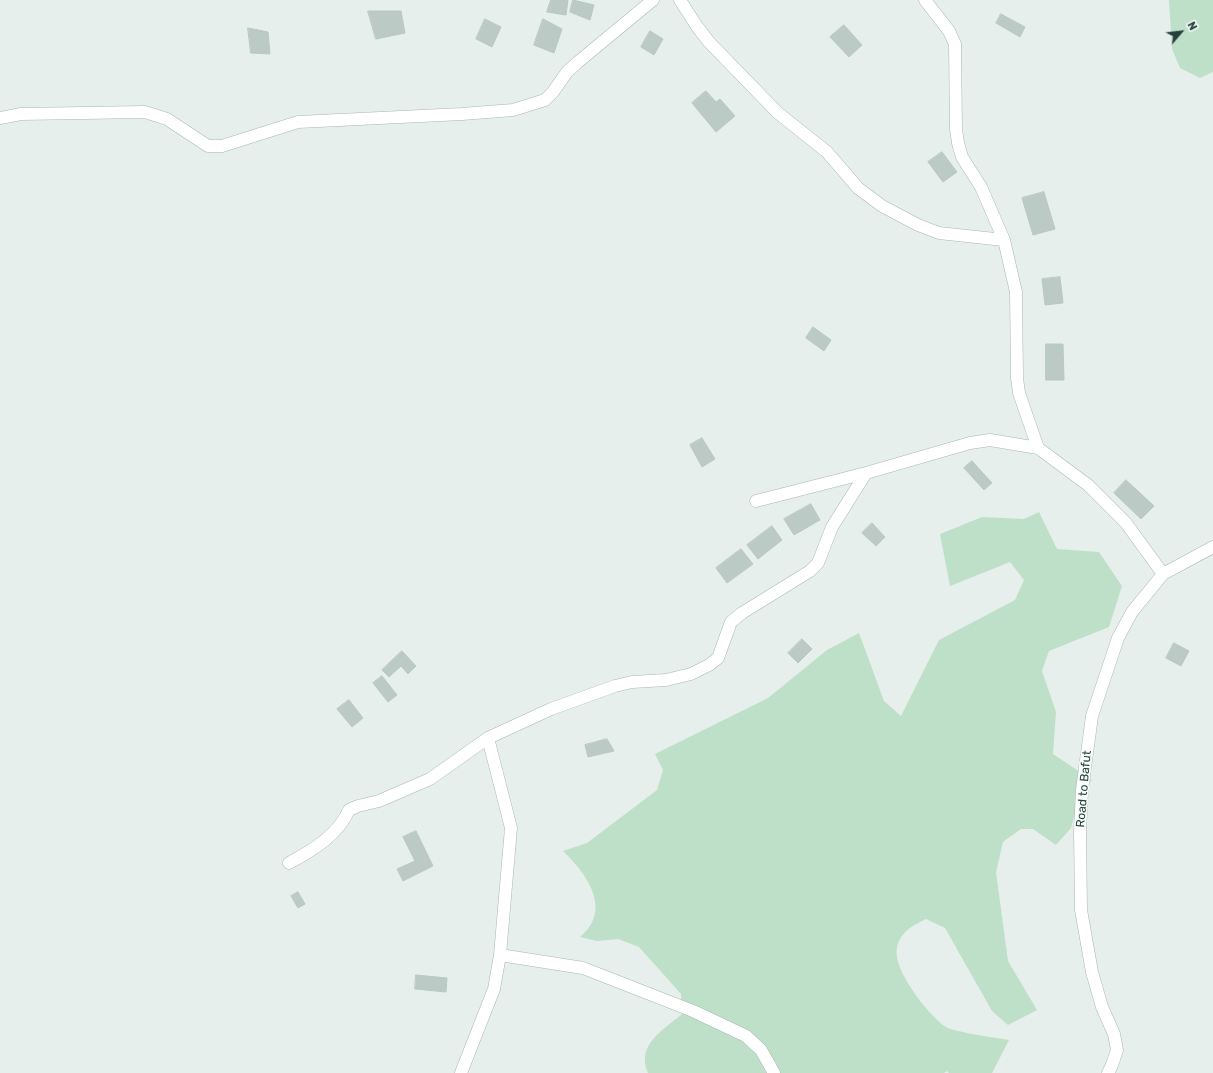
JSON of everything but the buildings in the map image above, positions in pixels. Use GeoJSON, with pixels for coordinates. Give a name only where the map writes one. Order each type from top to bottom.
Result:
{"type":"FeatureCollection","features":[{"type":"Feature","properties":{"kind":"street"},"geometry":{"type":"LineString","coordinates":[[0,118],[21,114],[145,112],[167,119],[208,146],[222,146],[298,122],[512,110],[545,100],[553,92],[567,72],[653,0]]}},
{"type":"Feature","properties":{"kind":"street"},"geometry":{"type":"LineString","coordinates":[[680,0],[709,42],[772,107],[827,152],[858,188],[882,206],[918,225],[939,233],[1004,240]]}},
{"type":"Feature","properties":{"kind":"street"},"geometry":{"type":"LineString","coordinates":[[925,0],[949,32],[955,44],[956,129],[958,143],[962,157],[988,202],[1004,240],[1016,292],[1017,378],[1019,393],[1038,448]]}},
{"type":"Feature","properties":{"kind":"street"},"geometry":{"type":"LineString","coordinates":[[756,501],[866,473],[970,442],[990,440],[1038,448],[1088,485],[1121,518],[1163,574]]}},
{"type":"Feature","properties":{"kind":"street"},"geometry":{"type":"LineString","coordinates":[[289,863],[311,850],[331,835],[345,820],[349,810],[358,806],[379,801],[430,779],[488,738],[552,709],[615,686],[632,682],[666,680],[691,674],[709,665],[718,658],[731,622],[742,613],[810,571],[818,563],[832,526],[866,473]]}},
{"type":"Feature","properties":{"kind":"street","name":"Road to Bafut"},"geometry":{"type":"LineString","coordinates":[[1108,1073],[1117,1050],[1114,1034],[1102,1007],[1092,972],[1081,910],[1080,831],[1083,782],[1092,716],[1118,638],[1132,612],[1163,574],[1213,547]]}},
{"type":"Feature","properties":{"kind":"street"},"geometry":{"type":"LineString","coordinates":[[461,1073],[494,989],[500,955],[511,828],[488,738]]}},
{"type":"Feature","properties":{"kind":"street"},"geometry":{"type":"LineString","coordinates":[[500,955],[584,968],[692,1012],[746,1036],[761,1050],[774,1073]]}},
{"type":"Feature","properties":{"kind":"green space"},"geometry":{"type":"Polygon","coordinates":[[[1169,0],[1213,0],[1213,72],[1200,78],[1180,68],[1172,49],[1169,0]]]}},
{"type":"Feature","properties":{"kind":"green space"},"geometry":{"type":"Polygon","coordinates":[[[1039,512],[1057,549],[1099,552],[1122,586],[1109,627],[1049,651],[1042,671],[1056,712],[1053,754],[1092,780],[1082,790],[1071,828],[1056,845],[1033,829],[1021,829],[1003,842],[996,872],[1008,961],[1037,1010],[1008,1025],[992,1011],[945,928],[926,919],[907,930],[901,938],[897,948],[897,957],[900,968],[913,991],[922,1003],[930,1013],[946,1027],[966,1033],[1009,1040],[992,1073],[949,1073],[947,1071],[944,1073],[648,1073],[645,1063],[645,1054],[653,1039],[682,1014],[681,994],[639,947],[618,939],[597,941],[580,937],[590,926],[595,915],[593,892],[588,881],[580,870],[563,851],[587,843],[657,790],[663,770],[655,754],[768,698],[827,650],[859,633],[884,701],[901,716],[939,640],[1015,600],[1024,580],[1010,562],[950,586],[940,534],[982,517],[1024,519],[1039,512]]]}}]}
